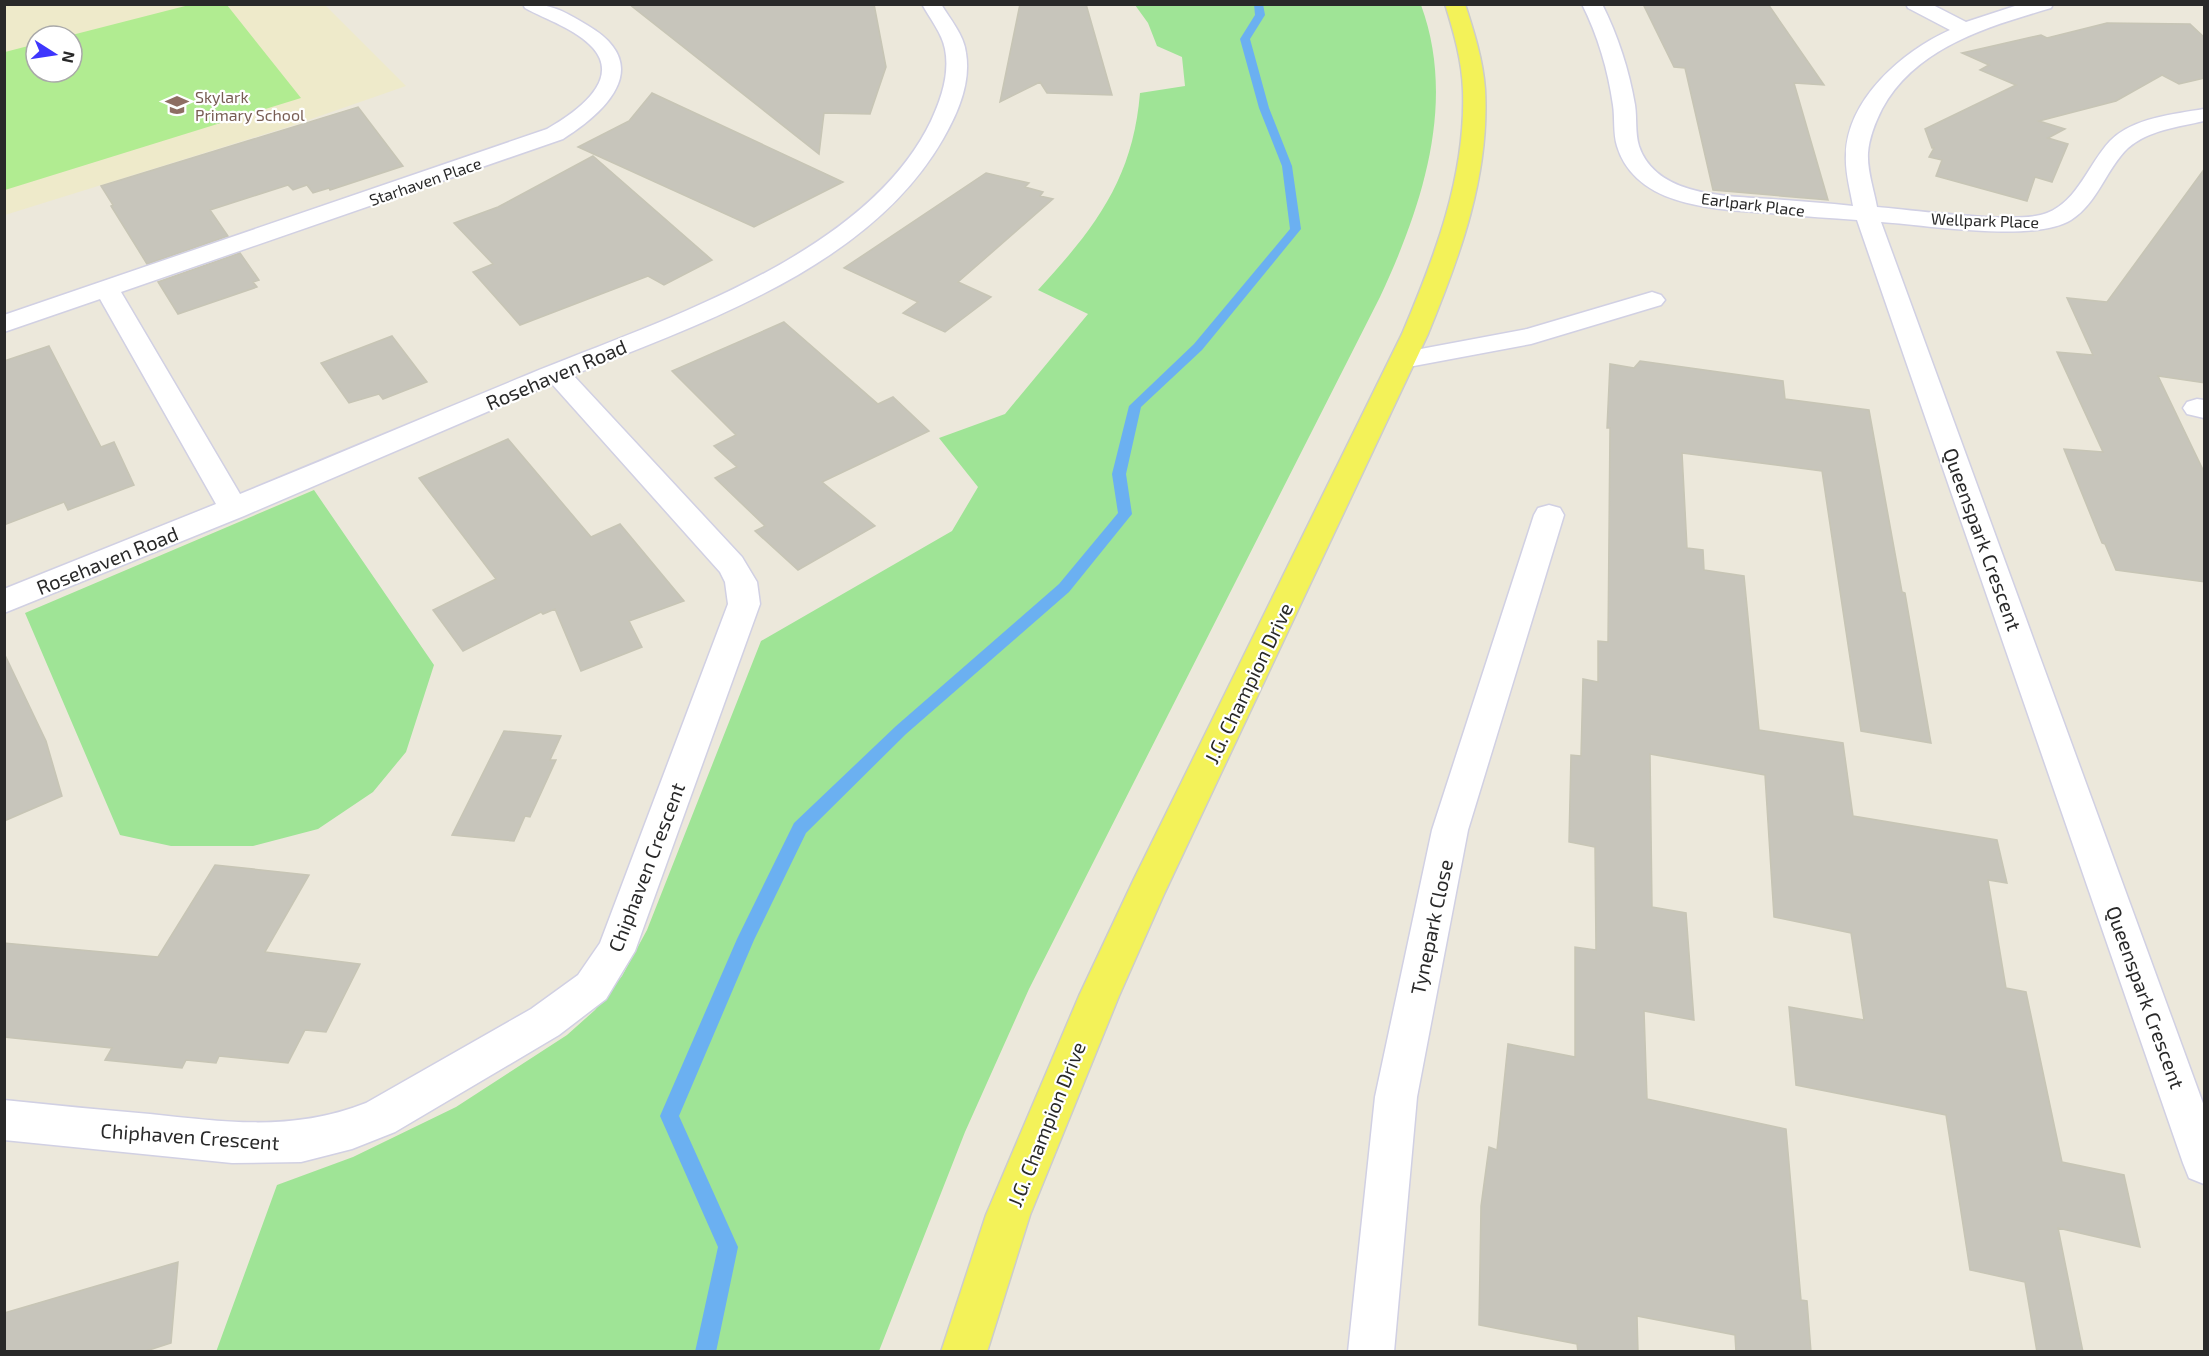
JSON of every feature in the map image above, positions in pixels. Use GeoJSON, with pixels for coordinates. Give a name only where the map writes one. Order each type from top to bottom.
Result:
{"type":"FeatureCollection","features":[{"type":"Feature","properties":{"kind":"main road","name":"J.G. Champion Drive"},"geometry":{"type":"LineString","coordinates":[[964,1352],[1008,1215],[1100,996],[1146,892],[1403,360],[1442,269],[1460,212],[1471,162],[1474,131],[1474,92],[1468,50],[1455,4]]}},
{"type":"Feature","properties":{"kind":"street","name":"Starhaven Place"},"geometry":{"type":"LineString","coordinates":[[4,324],[555,135],[582,118],[601,99],[610,84],[611,70],[606,51],[590,36],[532,4]]}},
{"type":"Feature","properties":{"kind":"street","name":"Rosehaven Road"},"geometry":{"type":"LineString","coordinates":[[4,602],[234,509],[759,286],[814,254],[852,227],[892,192],[928,147],[949,103],[956,52],[932,4]]}},
{"type":"Feature","properties":{"kind":"street","name":"Earlpark Place"},"geometry":{"type":"LineString","coordinates":[[1592,4],[1611,54],[1624,106],[1627,142],[1632,158],[1652,180],[1686,195],[1714,202],[1867,215]]}},
{"type":"Feature","properties":{"kind":"street"},"geometry":{"type":"LineString","coordinates":[[1915,4],[1964,29]]}},
{"type":"Feature","properties":{"kind":"street","name":"Queenspark Crescent"},"geometry":{"type":"LineString","coordinates":[[2044,4],[1964,29],[1916,55],[1895,74],[1876,97],[1864,124],[1857,154],[1867,215],[2205,1164]]}},
{"type":"Feature","properties":{"kind":"street","name":"Wellpark Place"},"geometry":{"type":"LineString","coordinates":[[1867,215],[2002,224],[2045,223],[2060,218],[2073,209],[2121,142],[2148,129],[2205,115]]}},
{"type":"Feature","properties":{"kind":"street"},"geometry":{"type":"LineString","coordinates":[[107,290],[234,509]]}},
{"type":"Feature","properties":{"kind":"street"},"geometry":{"type":"LineString","coordinates":[[1403,360],[1531,336],[1653,300]]}},
{"type":"Feature","properties":{"kind":"street","name":"Chiphaven Crescent"},"geometry":{"type":"LineString","coordinates":[[4,1120],[232,1143],[301,1142],[352,1129],[380,1118],[545,1022],[592,987],[616,951],[744,604],[741,582],[731,566],[556,373]]}},
{"type":"Feature","properties":{"kind":"street","name":"Tynepark Close"},"geometry":{"type":"LineString","coordinates":[[1371,1352],[1396,1097],[1450,830],[1549,515]]}},
{"type":"Feature","properties":{"kind":"shaded area","name":"Skylark Primary School"},"geometry":{"type":"Polygon","coordinates":[[[5,5],[325,5],[406,86],[294,125],[5,215],[5,5]]]}},
{"type":"Feature","properties":{"kind":"green space"},"geometry":{"type":"Polygon","coordinates":[[[193,4],[227,5],[301,98],[5,190],[5,52],[24,47],[24,84],[84,84],[84,32],[193,4]]]}},
{"type":"Feature","properties":{"kind":"green space"},"geometry":{"type":"Polygon","coordinates":[[[1135,5],[1421,5],[1431,42],[1436,79],[1435,117],[1430,154],[1409,227],[1380,297],[1029,989],[965,1132],[879,1351],[216,1352],[277,1185],[353,1157],[456,1107],[567,1035],[595,1010],[622,976],[647,930],[761,641],[952,531],[978,487],[939,438],[1005,414],[1088,314],[1038,290],[1077,245],[1108,201],[1129,151],[1136,124],[1140,93],[1185,86],[1182,57],[1157,46],[1148,23],[1135,5]]]}},
{"type":"Feature","properties":{"kind":"green space"},"geometry":{"type":"Polygon","coordinates":[[[314,490],[434,665],[406,752],[373,792],[318,829],[253,846],[171,846],[120,835],[25,613],[314,490]]]}},
{"type":"Feature","properties":{"kind":"building"},"geometry":{"type":"Polygon","coordinates":[[[629,4],[874,4],[886,67],[870,114],[824,113],[819,154],[629,4]]]}},
{"type":"Feature","properties":{"kind":"building"},"geometry":{"type":"Polygon","coordinates":[[[1020,4],[1086,4],[1112,95],[1047,93],[1040,82],[1000,102],[1020,4]]]}},
{"type":"Feature","properties":{"kind":"building"},"geometry":{"type":"Polygon","coordinates":[[[1643,4],[1768,4],[1824,85],[1794,83],[1828,200],[1713,190],[1685,68],[1674,67],[1643,4]]]}},
{"type":"Feature","properties":{"kind":"building"},"geometry":{"type":"Polygon","coordinates":[[[2107,23],[2190,24],[2205,38],[2205,78],[2179,84],[2162,75],[2116,101],[2039,121],[2065,129],[2048,138],[2068,144],[2052,182],[2035,177],[2027,201],[1936,176],[1942,160],[1929,157],[1934,148],[1932,148],[1925,129],[2016,85],[1980,70],[1989,65],[1962,53],[2041,35],[2047,38],[2107,23]]]}},
{"type":"Feature","properties":{"kind":"building"},"geometry":{"type":"Polygon","coordinates":[[[652,93],[843,182],[754,227],[578,147],[629,121],[652,93]]]}},
{"type":"Feature","properties":{"kind":"building"},"geometry":{"type":"Polygon","coordinates":[[[358,107],[403,166],[330,190],[329,188],[313,193],[307,185],[293,190],[288,185],[210,210],[228,236],[147,264],[101,186],[358,107]]]}},
{"type":"Feature","properties":{"kind":"building"},"geometry":{"type":"Polygon","coordinates":[[[593,156],[712,260],[664,285],[648,276],[520,325],[473,272],[493,264],[454,223],[498,207],[593,156]]]}},
{"type":"Feature","properties":{"kind":"building"},"geometry":{"type":"Polygon","coordinates":[[[2205,168],[2205,383],[2158,376],[2205,474],[2205,582],[2116,570],[2105,544],[2102,543],[2064,449],[2103,452],[2057,352],[2093,355],[2067,298],[2107,302],[2205,168]]]}},
{"type":"Feature","properties":{"kind":"building"},"geometry":{"type":"Polygon","coordinates":[[[986,173],[1029,183],[1025,187],[1043,192],[1040,196],[1053,199],[958,282],[991,297],[945,332],[903,313],[918,302],[844,268],[986,173]]]}},
{"type":"Feature","properties":{"kind":"building"},"geometry":{"type":"Polygon","coordinates":[[[240,253],[259,280],[253,282],[257,287],[178,314],[158,282],[240,253]]]}},
{"type":"Feature","properties":{"kind":"building"},"geometry":{"type":"Polygon","coordinates":[[[784,322],[878,404],[893,397],[929,431],[822,482],[875,526],[798,570],[755,531],[765,526],[715,478],[737,467],[714,446],[736,435],[672,371],[784,322]]]}},
{"type":"Feature","properties":{"kind":"building"},"geometry":{"type":"Polygon","coordinates":[[[392,336],[427,382],[383,399],[379,394],[349,403],[321,363],[392,336]]]}},
{"type":"Feature","properties":{"kind":"building"},"geometry":{"type":"Polygon","coordinates":[[[49,346],[101,447],[114,442],[134,485],[68,510],[64,502],[4,525],[4,361],[49,346]]]}},
{"type":"Feature","properties":{"kind":"building"},"geometry":{"type":"Polygon","coordinates":[[[1640,361],[1783,381],[1785,399],[1869,410],[1902,592],[1905,593],[1931,743],[1861,731],[1822,471],[1682,453],[1687,548],[1703,550],[1704,570],[1744,576],[1759,730],[1843,743],[1853,816],[1997,840],[2007,883],[1988,880],[2006,988],[2026,992],[2062,1162],[2124,1175],[2140,1247],[2058,1228],[2083,1352],[2037,1352],[2025,1282],[1970,1270],[1946,1115],[1796,1085],[1789,1007],[1864,1020],[1851,933],[1774,917],[1765,775],[1650,754],[1652,907],[1686,913],[1694,1020],[1644,1011],[1647,1099],[1786,1129],[1801,1300],[1807,1301],[1811,1352],[1736,1352],[1735,1335],[1637,1316],[1638,1352],[1578,1352],[1577,1344],[1479,1325],[1481,1206],[1489,1147],[1497,1150],[1508,1044],[1575,1057],[1575,947],[1596,950],[1595,847],[1569,842],[1571,755],[1581,756],[1583,679],[1598,682],[1598,641],[1608,642],[1610,428],[1607,428],[1610,364],[1634,368],[1640,361]]]}},
{"type":"Feature","properties":{"kind":"building"},"geometry":{"type":"Polygon","coordinates":[[[508,439],[591,537],[620,524],[684,601],[629,621],[642,647],[581,671],[555,609],[543,614],[541,612],[463,651],[433,610],[496,579],[419,478],[508,439]]]}},
{"type":"Feature","properties":{"kind":"building"},"geometry":{"type":"Polygon","coordinates":[[[4,653],[46,741],[62,796],[4,821],[4,653]]]}},
{"type":"Feature","properties":{"kind":"building"},"geometry":{"type":"Polygon","coordinates":[[[504,731],[561,736],[550,760],[556,760],[530,817],[525,816],[514,841],[452,835],[504,731]]]}},
{"type":"Feature","properties":{"kind":"building"},"geometry":{"type":"Polygon","coordinates":[[[215,865],[309,875],[265,952],[360,964],[326,1032],[305,1030],[288,1063],[219,1056],[216,1063],[186,1060],[182,1068],[105,1060],[112,1048],[4,1037],[4,943],[158,957],[215,865]]]}},
{"type":"Feature","properties":{"kind":"building"},"geometry":{"type":"Polygon","coordinates":[[[178,1262],[171,1343],[143,1352],[4,1352],[4,1313],[178,1262]]]}},
{"type":"Feature","properties":{"kind":"waterway"},"geometry":{"type":"LineString","coordinates":[[705,1352],[728,1247],[669,1116],[746,939],[800,828],[901,730],[1064,588],[1125,514],[1119,474],[1135,406],[1198,347],[1296,229],[1287,166],[1264,108],[1245,39],[1260,15],[1258,4]]}},
{"type":"Feature","properties":{"kind":"place","name":"Skylark Primary School"},"geometry":{"type":"Point","coordinates":[177,105]}}]}
